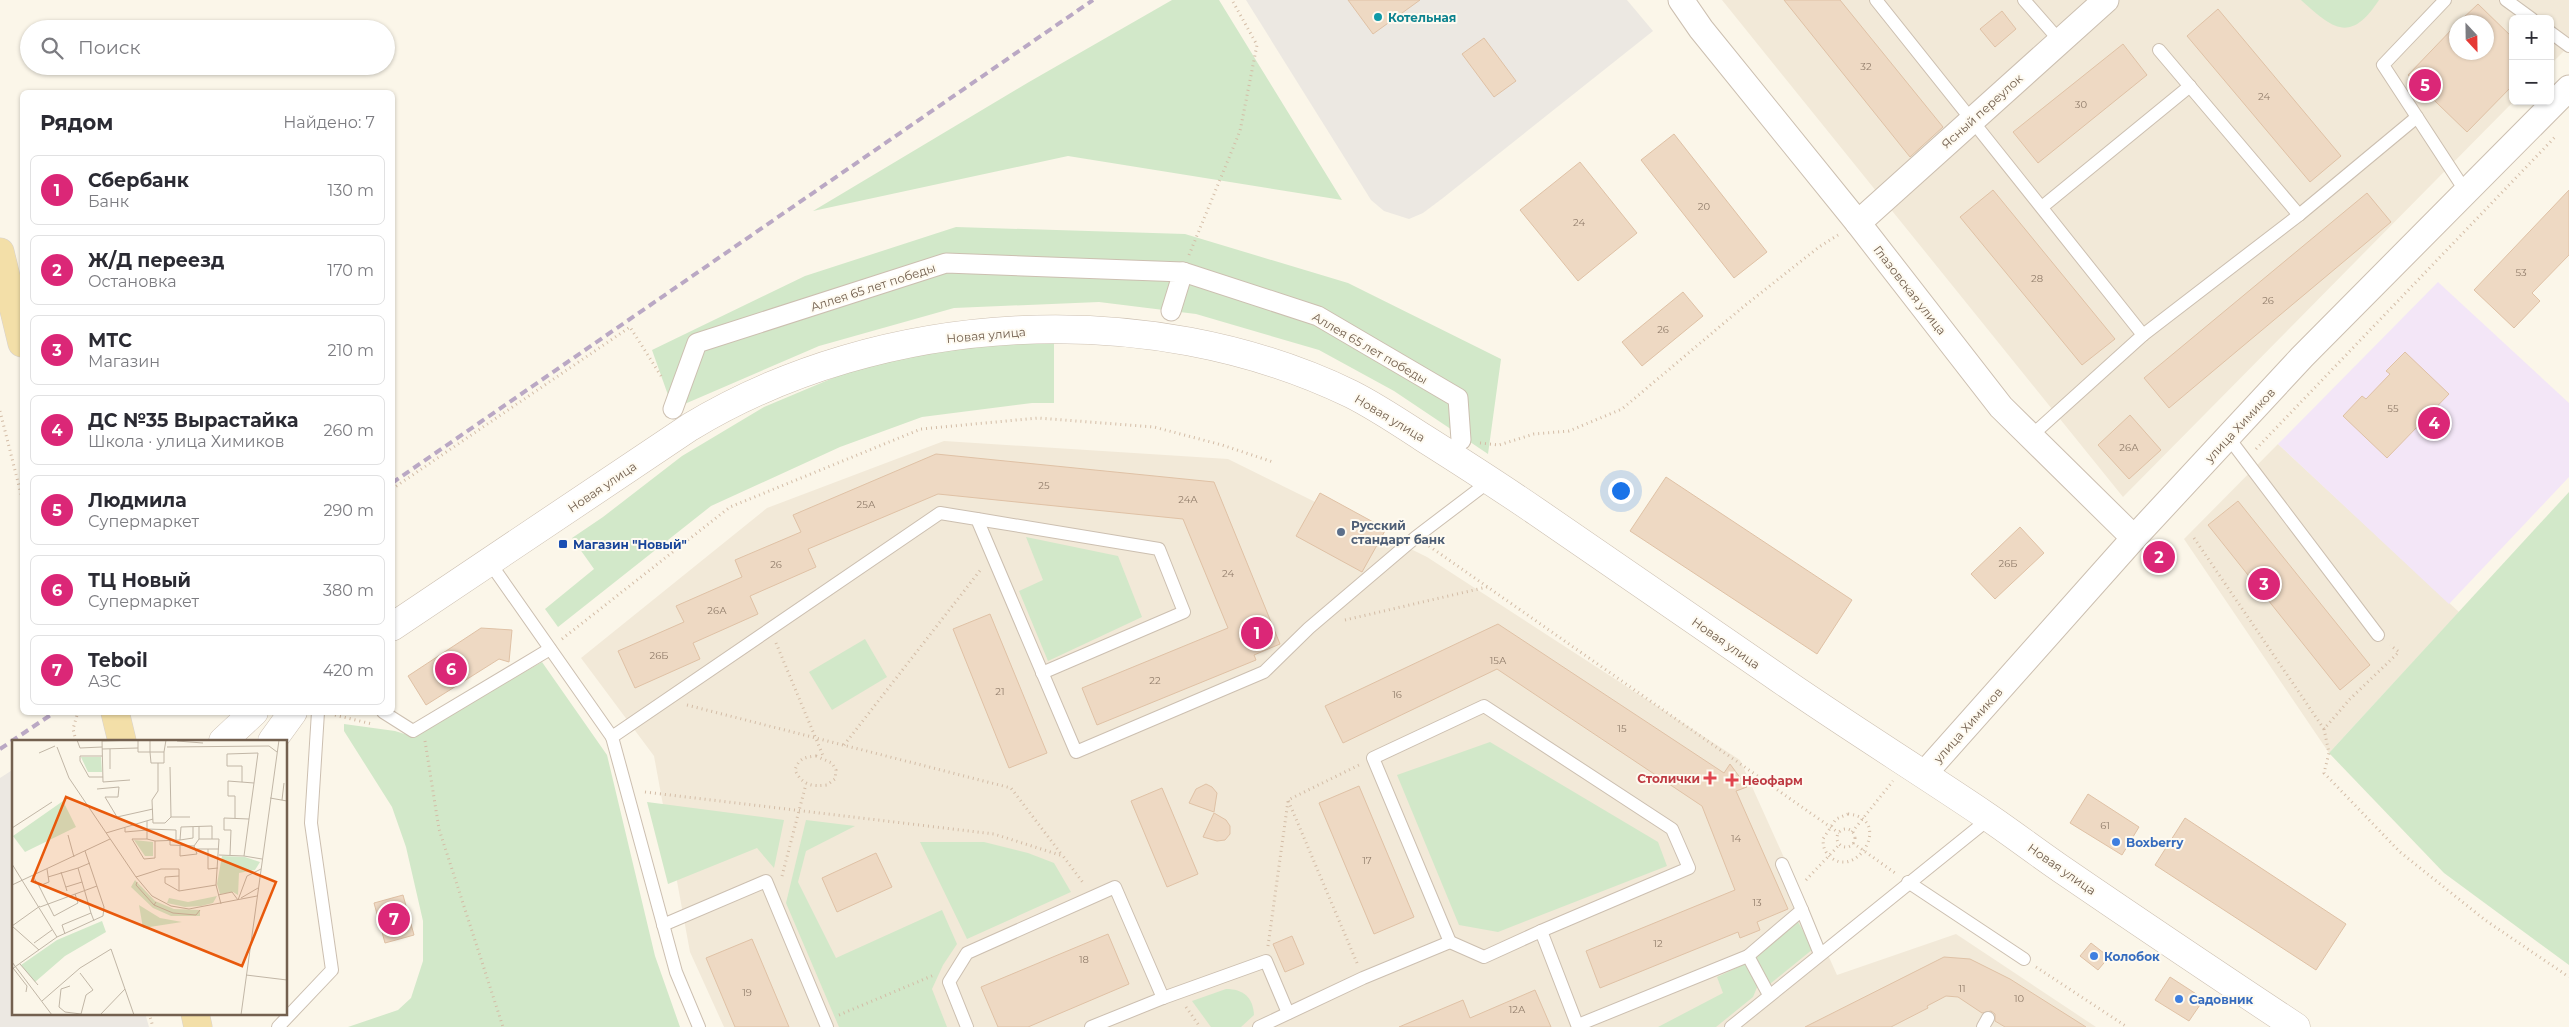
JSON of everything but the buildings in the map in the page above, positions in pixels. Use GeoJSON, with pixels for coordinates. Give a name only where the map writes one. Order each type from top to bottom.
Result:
{"type":"FeatureCollection","features":[{"type":"Feature","properties":{"kind":"main road"},"geometry":{"type":"LineString","coordinates":[[0,252],[20,335]]}},
{"type":"Feature","properties":{"kind":"main road"},"geometry":{"type":"LineString","coordinates":[[116,715],[122,740]]}},
{"type":"Feature","properties":{"kind":"main road"},"geometry":{"type":"LineString","coordinates":[[195,1014],[198,1027]]}},
{"type":"Feature","properties":{"kind":"street","name":"Глазовская улица"},"geometry":{"type":"LineString","coordinates":[[1681,0],[1701,29],[1858,223],[2001,407],[2134,538]]}},
{"type":"Feature","properties":{"kind":"street","name":"Ясный переулок"},"geometry":{"type":"LineString","coordinates":[[1858,223],[2106,0]]}},
{"type":"Feature","properties":{"kind":"street","name":"улица Химиков"},"geometry":{"type":"LineString","coordinates":[[1924,774],[2134,538],[2302,357],[2569,88]]}},
{"type":"Feature","properties":{"kind":"street","name":"Аллея 65 лет победы"},"geometry":{"type":"LineString","coordinates":[[675,404],[697,344],[946,263],[1183,272],[1318,316],[1458,398],[1461,440]]}},
{"type":"Feature","properties":{"kind":"street"},"geometry":{"type":"LineString","coordinates":[[1171,311],[1183,272]]}},
{"type":"Feature","properties":{"kind":"street","name":"Новая улица"},"geometry":{"type":"LineString","coordinates":[[395,625],[690,427],[716,412],[803,371],[859,355],[940,338],[1002,331],[1066,330],[1121,333],[1206,345],[1276,362],[1354,396],[1491,480],[1825,711],[1990,818],[2066,872],[2296,1027]]}},
{"type":"Feature","properties":{"kind":"street"},"geometry":{"type":"LineString","coordinates":[[224,740],[251,715]]}},
{"type":"Feature","properties":{"kind":"street"},"geometry":{"type":"LineString","coordinates":[[273,740],[291,715]]}},
{"type":"Feature","properties":{"kind":"lane"},"geometry":{"type":"LineString","coordinates":[[1876,0],[2143,335]]}},
{"type":"Feature","properties":{"kind":"lane"},"geometry":{"type":"LineString","coordinates":[[2024,0],[2060,41]]}},
{"type":"Feature","properties":{"kind":"lane"},"geometry":{"type":"LineString","coordinates":[[2445,0],[2383,64],[2466,192]]}},
{"type":"Feature","properties":{"kind":"lane"},"geometry":{"type":"LineString","coordinates":[[2506,0],[2527,15]]}},
{"type":"Feature","properties":{"kind":"lane"},"geometry":{"type":"LineString","coordinates":[[2554,35],[2569,46]]}},
{"type":"Feature","properties":{"kind":"lane"},"geometry":{"type":"LineString","coordinates":[[2159,50],[2298,214]]}},
{"type":"Feature","properties":{"kind":"lane"},"geometry":{"type":"LineString","coordinates":[[2042,207],[2190,86]]}},
{"type":"Feature","properties":{"kind":"lane"},"geometry":{"type":"LineString","coordinates":[[2031,436],[2143,335],[2298,214],[2417,117]]}},
{"type":"Feature","properties":{"kind":"lane"},"geometry":{"type":"LineString","coordinates":[[2228,437],[2378,635]]}},
{"type":"Feature","properties":{"kind":"lane"},"geometry":{"type":"LineString","coordinates":[[977,519],[1076,752],[1264,672],[1309,628],[1416,537],[1491,480]]}},
{"type":"Feature","properties":{"kind":"lane"},"geometry":{"type":"LineString","coordinates":[[612,737],[940,513],[1159,549],[1184,612],[1042,674]]}},
{"type":"Feature","properties":{"kind":"lane"},"geometry":{"type":"LineString","coordinates":[[490,563],[612,737],[676,972],[699,1027]]}},
{"type":"Feature","properties":{"kind":"lane"},"geometry":{"type":"LineString","coordinates":[[387,715],[413,731],[550,649]]}},
{"type":"Feature","properties":{"kind":"lane"},"geometry":{"type":"LineString","coordinates":[[1484,706],[1672,829],[1689,868],[1541,932],[1484,957],[1450,942],[1373,758],[1484,706]]}},
{"type":"Feature","properties":{"kind":"lane"},"geometry":{"type":"LineString","coordinates":[[278,1027],[332,970],[311,823],[318,715]]}},
{"type":"Feature","properties":{"kind":"lane"},"geometry":{"type":"LineString","coordinates":[[1731,1027],[1908,882],[1990,818]]}},
{"type":"Feature","properties":{"kind":"lane"},"geometry":{"type":"LineString","coordinates":[[1782,864],[1820,954]]}},
{"type":"Feature","properties":{"kind":"lane"},"geometry":{"type":"LineString","coordinates":[[663,925],[766,881],[825,1024]]}},
{"type":"Feature","properties":{"kind":"lane"},"geometry":{"type":"LineString","coordinates":[[1908,882],[2024,959]]}},
{"type":"Feature","properties":{"kind":"lane"},"geometry":{"type":"LineString","coordinates":[[967,1027],[949,982],[967,953],[1115,887],[1163,998]]}},
{"type":"Feature","properties":{"kind":"lane"},"geometry":{"type":"LineString","coordinates":[[1541,932],[1578,1026],[1748,956],[1802,910]]}},
{"type":"Feature","properties":{"kind":"lane"},"geometry":{"type":"LineString","coordinates":[[1259,1027],[1363,978],[1450,942]]}},
{"type":"Feature","properties":{"kind":"lane"},"geometry":{"type":"LineString","coordinates":[[1748,956],[1769,995]]}},
{"type":"Feature","properties":{"kind":"lane"},"geometry":{"type":"LineString","coordinates":[[1091,1027],[1176,993],[1266,961],[1288,1013]]}},
{"type":"Feature","properties":{"kind":"path"},"geometry":{"type":"LineString","coordinates":[[1183,272],[1240,131],[1257,45],[1232,0]]}},
{"type":"Feature","properties":{"kind":"path"},"geometry":{"type":"LineString","coordinates":[[2245,459],[2562,130]]}},
{"type":"Feature","properties":{"kind":"path"},"geometry":{"type":"LineString","coordinates":[[1461,440],[1498,445],[1534,434],[1568,431],[1622,408],[1804,259],[1858,223]]}},
{"type":"Feature","properties":{"kind":"path"},"geometry":{"type":"LineString","coordinates":[[395,486],[630,327],[675,404]]}},
{"type":"Feature","properties":{"kind":"path"},"geometry":{"type":"LineString","coordinates":[[0,411],[20,490]]}},
{"type":"Feature","properties":{"kind":"path"},"geometry":{"type":"LineString","coordinates":[[550,649],[730,507],[921,429],[1038,418],[1154,427],[1222,445],[1273,462]]}},
{"type":"Feature","properties":{"kind":"path"},"geometry":{"type":"LineString","coordinates":[[1416,537],[1839,832]]}},
{"type":"Feature","properties":{"kind":"path"},"geometry":{"type":"LineString","coordinates":[[2194,538],[2324,729],[2329,754],[2324,773],[2400,852],[2485,920],[2569,977]]}},
{"type":"Feature","properties":{"kind":"path"},"geometry":{"type":"LineString","coordinates":[[844,745],[992,555]]}},
{"type":"Feature","properties":{"kind":"path"},"geometry":{"type":"LineString","coordinates":[[1309,628],[1488,586]]}},
{"type":"Feature","properties":{"kind":"path"},"geometry":{"type":"LineString","coordinates":[[770,629],[824,758]]}},
{"type":"Feature","properties":{"kind":"path"},"geometry":{"type":"LineString","coordinates":[[2324,729],[2399,652],[2378,635]]}},
{"type":"Feature","properties":{"kind":"path"},"geometry":{"type":"LineString","coordinates":[[667,700],[1011,788],[1094,896]]}},
{"type":"Feature","properties":{"kind":"path"},"geometry":{"type":"LineString","coordinates":[[76,740],[73,728],[77,715]]}},
{"type":"Feature","properties":{"kind":"path"},"geometry":{"type":"LineString","coordinates":[[422,726],[439,829],[503,1027]]}},
{"type":"Feature","properties":{"kind":"path"},"geometry":{"type":"LineString","coordinates":[[804,757],[824,758],[832,763],[836,770],[834,779],[827,785],[806,784],[799,778],[795,770],[798,763],[804,757]]}},
{"type":"Feature","properties":{"kind":"path"},"geometry":{"type":"LineString","coordinates":[[1288,800],[1373,758]]}},
{"type":"Feature","properties":{"kind":"path"},"geometry":{"type":"LineString","coordinates":[[775,903],[806,784]]}},
{"type":"Feature","properties":{"kind":"path"},"geometry":{"type":"LineString","coordinates":[[627,790],[994,834],[1063,856]]}},
{"type":"Feature","properties":{"kind":"path"},"geometry":{"type":"LineString","coordinates":[[1266,961],[1288,800]]}},
{"type":"Feature","properties":{"kind":"path"},"geometry":{"type":"LineString","coordinates":[[1288,800],[1363,978]]}},
{"type":"Feature","properties":{"kind":"path"},"geometry":{"type":"LineString","coordinates":[[1855,814],[1866,822],[1870,834],[1866,847],[1855,859],[1842,863],[1829,856],[1823,846],[1823,839],[1830,826],[1842,815],[1855,814]]}},
{"type":"Feature","properties":{"kind":"path"},"geometry":{"type":"LineString","coordinates":[[1839,832],[1847,829],[1855,837],[1854,843],[1849,846],[1840,844]]}},
{"type":"Feature","properties":{"kind":"path"},"geometry":{"type":"LineString","coordinates":[[1839,832],[1838,840],[1840,844]]}},
{"type":"Feature","properties":{"kind":"path"},"geometry":{"type":"LineString","coordinates":[[1794,892],[1840,844]]}},
{"type":"Feature","properties":{"kind":"path"},"geometry":{"type":"LineString","coordinates":[[825,1024],[940,973],[949,982]]}},
{"type":"Feature","properties":{"kind":"path"},"geometry":{"type":"LineString","coordinates":[[1176,993],[1200,1027]]}},
{"type":"Feature","properties":{"kind":"path"},"geometry":{"type":"LineString","coordinates":[[149,1014],[153,1027]]}},
{"type":"Feature","properties":{"kind":"shaded area"},"geometry":{"type":"Polygon","coordinates":[[[1246,0],[1627,0],[1653,31],[1443,198],[1423,213],[1409,219],[1384,211],[1371,200],[1246,0]]]}},
{"type":"Feature","properties":{"kind":"shaded area"},"geometry":{"type":"Polygon","coordinates":[[[1722,0],[2569,0],[2569,46],[2554,61],[2554,15],[2509,15],[2510,105],[2123,497],[1722,0]]]}},
{"type":"Feature","properties":{"kind":"shaded area"},"geometry":{"type":"Polygon","coordinates":[[[2438,282],[2569,403],[2569,477],[2449,604],[2278,444],[2438,282]]]}},
{"type":"Feature","properties":{"kind":"shaded area"},"geometry":{"type":"Polygon","coordinates":[[[944,441],[1228,459],[1427,557],[1740,760],[1837,975],[1956,934],[2096,1027],[724,1027],[690,952],[654,756],[581,658],[767,508],[944,441]]]}},
{"type":"Feature","properties":{"kind":"shaded area"},"geometry":{"type":"Polygon","coordinates":[[[2278,444],[2459,612],[2329,753],[2184,539],[2278,444]]]}},
{"type":"Feature","properties":{"kind":"shaded area"},"geometry":{"type":"Polygon","coordinates":[[[12,770],[12,1014],[145,1014],[149,1027],[0,1027],[0,778],[12,770]]]}},
{"type":"Feature","properties":{"kind":"green space"},"geometry":{"type":"Polygon","coordinates":[[[1172,0],[1219,0],[1342,200],[1068,156],[813,211],[1029,82],[1172,0]]]}},
{"type":"Feature","properties":{"kind":"green space"},"geometry":{"type":"Polygon","coordinates":[[[2301,0],[2379,0],[2369,14],[2359,23],[2350,27],[2341,27],[2323,18],[2301,0]]]}},
{"type":"Feature","properties":{"kind":"green space"},"geometry":{"type":"Polygon","coordinates":[[[956,227],[1185,234],[1348,283],[1501,359],[1488,454],[1394,391],[1319,350],[1196,314],[1099,302],[954,308],[819,346],[673,409],[652,350],[805,276],[956,227]]]}},
{"type":"Feature","properties":{"kind":"green space"},"geometry":{"type":"Polygon","coordinates":[[[1054,341],[1054,403],[1032,403],[922,417],[840,447],[711,506],[558,627],[545,609],[594,569],[572,538],[603,517],[682,456],[764,407],[852,370],[942,346],[1054,341]]]}},
{"type":"Feature","properties":{"kind":"green space"},"geometry":{"type":"Polygon","coordinates":[[[2569,492],[2569,965],[2444,873],[2329,753],[2569,492]]]}},
{"type":"Feature","properties":{"kind":"green space"},"geometry":{"type":"Polygon","coordinates":[[[1026,537],[1118,556],[1142,617],[1048,661],[1019,591],[1043,580],[1026,537]]]}},
{"type":"Feature","properties":{"kind":"green space"},"geometry":{"type":"Polygon","coordinates":[[[865,639],[887,677],[832,710],[809,672],[865,639]]]}},
{"type":"Feature","properties":{"kind":"green space"},"geometry":{"type":"Polygon","coordinates":[[[542,662],[607,755],[655,956],[680,1027],[348,1027],[398,1010],[411,998],[423,961],[423,921],[406,847],[392,807],[344,731],[344,724],[395,731],[411,736],[542,662]]]}},
{"type":"Feature","properties":{"kind":"green space"},"geometry":{"type":"Polygon","coordinates":[[[1490,742],[1658,842],[1667,866],[1498,932],[1459,925],[1397,775],[1490,742]]]}},
{"type":"Feature","properties":{"kind":"green space"},"geometry":{"type":"Polygon","coordinates":[[[647,802],[784,820],[774,868],[757,848],[668,884],[647,802]]]}},
{"type":"Feature","properties":{"kind":"green space"},"geometry":{"type":"Polygon","coordinates":[[[806,820],[855,826],[806,851],[798,882],[836,958],[942,910],[957,944],[943,965],[932,989],[947,1027],[839,1027],[786,903],[806,820]]]}},
{"type":"Feature","properties":{"kind":"green space"},"geometry":{"type":"Polygon","coordinates":[[[920,842],[984,842],[1028,853],[1054,863],[1071,892],[967,939],[920,842]]]}},
{"type":"Feature","properties":{"kind":"green space"},"geometry":{"type":"Polygon","coordinates":[[[1797,920],[1813,949],[1770,984],[1755,958],[1797,920]]]}},
{"type":"Feature","properties":{"kind":"green space"},"geometry":{"type":"Polygon","coordinates":[[[1745,964],[1758,985],[1753,997],[1716,1027],[1658,1027],[1723,993],[1717,977],[1745,964]]]}},
{"type":"Feature","properties":{"kind":"green space"},"geometry":{"type":"Polygon","coordinates":[[[1226,989],[1242,992],[1246,995],[1252,1003],[1254,1015],[1241,1027],[1211,1027],[1192,1001],[1226,989]]]}},
{"type":"Feature","properties":{"kind":"railway"},"geometry":{"type":"LineString","coordinates":[[395,481],[1093,0]]}},
{"type":"Feature","properties":{"kind":"railway"},"geometry":{"type":"LineString","coordinates":[[13,740],[51,715]]}},
{"type":"Feature","properties":{"kind":"railway"},"geometry":{"type":"LineString","coordinates":[[0,749],[12,741]]}},
{"type":"Feature","properties":{"kind":"place","name":"Котельная"},"geometry":{"type":"Point","coordinates":[1378,17]}},
{"type":"Feature","properties":{"kind":"place","name":"Людмила"},"geometry":{"type":"Point","coordinates":[2425,85]}},
{"type":"Feature","properties":{"kind":"place","name":"ДС №35 Вырастайка"},"geometry":{"type":"Point","coordinates":[2434,423]}},
{"type":"Feature","properties":{"kind":"place","name":"Русский стандарт банк"},"geometry":{"type":"Point","coordinates":[1341,532]}},
{"type":"Feature","properties":{"kind":"place","name":"Магазин \"Новый\""},"geometry":{"type":"Point","coordinates":[563,544]}},
{"type":"Feature","properties":{"kind":"place","name":"Ж/Д переезд"},"geometry":{"type":"Point","coordinates":[2159,557]}},
{"type":"Feature","properties":{"kind":"place","name":"МТС"},"geometry":{"type":"Point","coordinates":[2264,584]}},
{"type":"Feature","properties":{"kind":"place","name":"Сбербанк"},"geometry":{"type":"Point","coordinates":[1257,633]}},
{"type":"Feature","properties":{"kind":"place","name":"ТЦ Новый"},"geometry":{"type":"Point","coordinates":[451,669]}},
{"type":"Feature","properties":{"kind":"place","name":"Столички"},"geometry":{"type":"Point","coordinates":[1710,778]}},
{"type":"Feature","properties":{"kind":"place","name":"Неофарм"},"geometry":{"type":"Point","coordinates":[1732,780]}},
{"type":"Feature","properties":{"kind":"place","name":"Boxberry"},"geometry":{"type":"Point","coordinates":[2116,842]}},
{"type":"Feature","properties":{"kind":"place","name":"Teboil"},"geometry":{"type":"Point","coordinates":[394,919]}},
{"type":"Feature","properties":{"kind":"place","name":"Колобок"},"geometry":{"type":"Point","coordinates":[2094,956]}},
{"type":"Feature","properties":{"kind":"place","name":"Садовник"},"geometry":{"type":"Point","coordinates":[2179,999]}}]}
